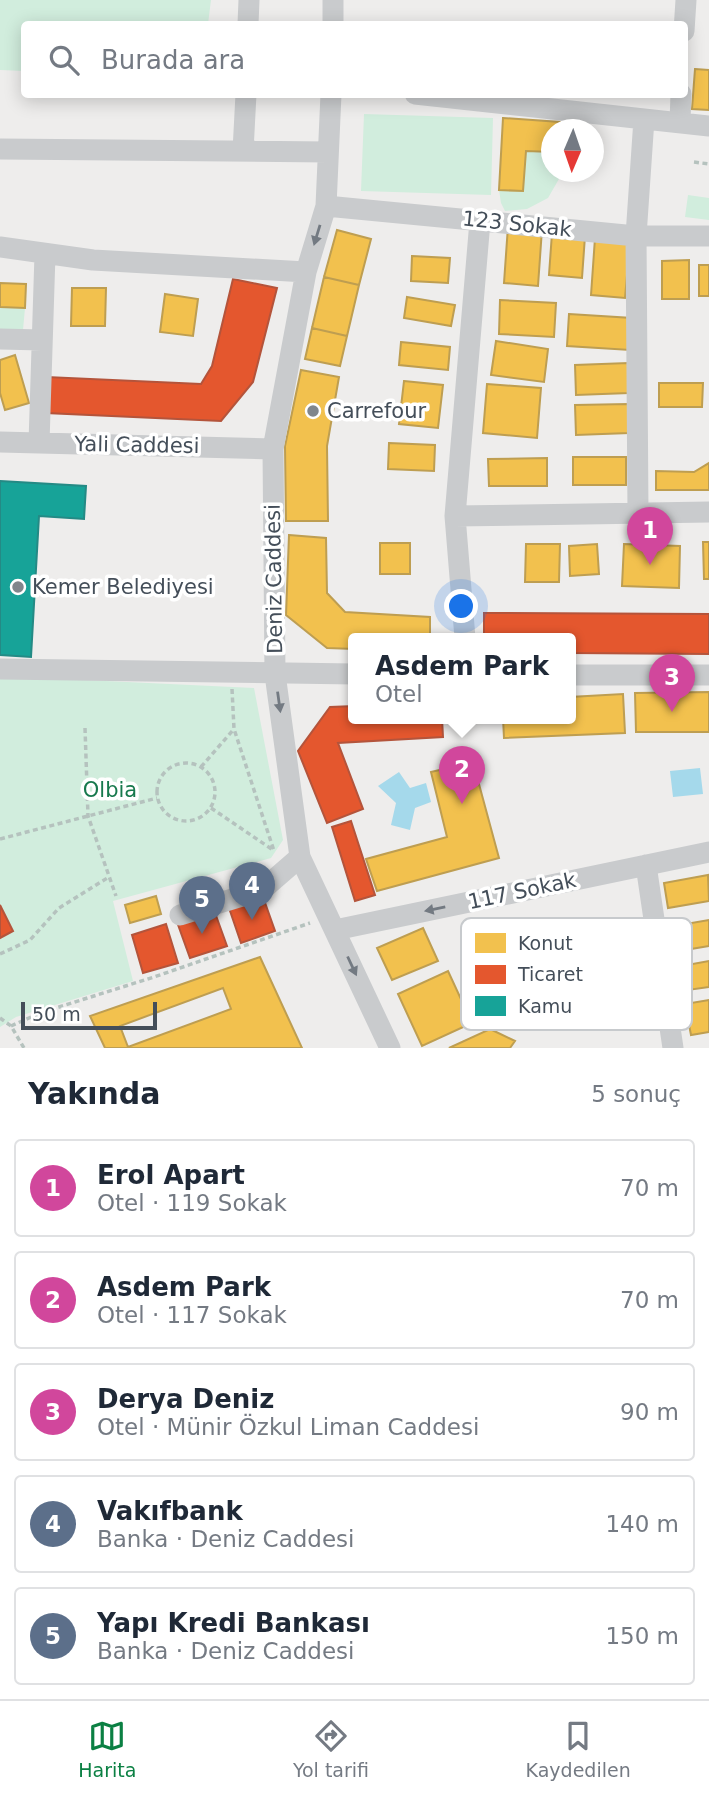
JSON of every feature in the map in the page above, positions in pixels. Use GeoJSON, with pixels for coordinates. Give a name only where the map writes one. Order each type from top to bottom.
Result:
{"type":"FeatureCollection","features":[{"type":"Feature","properties":{"kind":"street"},"geometry":{"type":"LineString","coordinates":[[248,21],[249,0]]}},
{"type":"Feature","properties":{"kind":"street"},"geometry":{"type":"LineString","coordinates":[[333,0],[333,21]]}},
{"type":"Feature","properties":{"kind":"street"},"geometry":{"type":"LineString","coordinates":[[685,21],[686,0]]}},
{"type":"Feature","properties":{"kind":"street"},"geometry":{"type":"LineString","coordinates":[[243,151],[246,98]]}},
{"type":"Feature","properties":{"kind":"street","name":"Deniz Caddesi"},"geometry":{"type":"LineString","coordinates":[[331,98],[326,206],[306,272],[273,449],[275,674],[296,859],[332,923],[390,1048]]}},
{"type":"Feature","properties":{"kind":"street"},"geometry":{"type":"LineString","coordinates":[[452,98],[709,126]]}},
{"type":"Feature","properties":{"kind":"street"},"geometry":{"type":"LineString","coordinates":[[680,122],[681,98]]}},
{"type":"Feature","properties":{"kind":"street"},"geometry":{"type":"LineString","coordinates":[[638,513],[636,236],[645,119]]}},
{"type":"Feature","properties":{"kind":"street"},"geometry":{"type":"LineString","coordinates":[[0,149],[328,152]]}},
{"type":"Feature","properties":{"kind":"street","name":"123 Sokak"},"geometry":{"type":"LineString","coordinates":[[326,206],[636,236],[709,236]]}},
{"type":"Feature","properties":{"kind":"street"},"geometry":{"type":"LineString","coordinates":[[465,633],[456,516],[480,221]]}},
{"type":"Feature","properties":{"kind":"street"},"geometry":{"type":"LineString","coordinates":[[0,247],[93,260],[306,272]]}},
{"type":"Feature","properties":{"kind":"street"},"geometry":{"type":"LineString","coordinates":[[38,443],[45,254]]}},
{"type":"Feature","properties":{"kind":"street"},"geometry":{"type":"LineString","coordinates":[[0,339],[42,340]]}},
{"type":"Feature","properties":{"kind":"street","name":"Yali Caddesi"},"geometry":{"type":"LineString","coordinates":[[0,442],[273,449]]}},
{"type":"Feature","properties":{"kind":"street"},"geometry":{"type":"LineString","coordinates":[[456,516],[709,512]]}},
{"type":"Feature","properties":{"kind":"street"},"geometry":{"type":"LineString","coordinates":[[0,669],[348,674]]}},
{"type":"Feature","properties":{"kind":"street"},"geometry":{"type":"LineString","coordinates":[[576,675],[709,675]]}},
{"type":"Feature","properties":{"kind":"street","name":"117 Sokak"},"geometry":{"type":"LineString","coordinates":[[332,923],[709,852]]}},
{"type":"Feature","properties":{"kind":"street"},"geometry":{"type":"LineString","coordinates":[[180,915],[262,890],[296,859]]}},
{"type":"Feature","properties":{"kind":"street"},"geometry":{"type":"LineString","coordinates":[[646,865],[654,918]]}},
{"type":"Feature","properties":{"kind":"street"},"geometry":{"type":"LineString","coordinates":[[670,1030],[673,1048]]}},
{"type":"Feature","properties":{"kind":"path"},"geometry":{"type":"LineString","coordinates":[[694,162],[709,164]]}},
{"type":"Feature","properties":{"kind":"path"},"geometry":{"type":"LineString","coordinates":[[231,673],[234,729],[274,851]]}},
{"type":"Feature","properties":{"kind":"path"},"geometry":{"type":"LineString","coordinates":[[85,728],[88,816],[116,896]]}},
{"type":"Feature","properties":{"kind":"path"},"geometry":{"type":"LineString","coordinates":[[201,767],[234,729]]}},
{"type":"Feature","properties":{"kind":"path"},"geometry":{"type":"LineString","coordinates":[[182,763],[192,763],[208,772],[216,789],[215,799],[205,815],[186,822],[167,815],[157,798],[157,788],[165,771],[182,763]]}},
{"type":"Feature","properties":{"kind":"path"},"geometry":{"type":"LineString","coordinates":[[0,839],[157,798]]}},
{"type":"Feature","properties":{"kind":"path"},"geometry":{"type":"LineString","coordinates":[[211,808],[274,851],[296,859]]}},
{"type":"Feature","properties":{"kind":"path"},"geometry":{"type":"LineString","coordinates":[[0,954],[30,940],[59,908],[109,877]]}},
{"type":"Feature","properties":{"kind":"path"},"geometry":{"type":"LineString","coordinates":[[11,1026],[40,1013],[332,923]]}},
{"type":"Feature","properties":{"kind":"path"},"geometry":{"type":"LineString","coordinates":[[0,1018],[11,1026],[24,1048]]}},
{"type":"Feature","properties":{"kind":"green space"},"geometry":{"type":"Polygon","coordinates":[[[0,0],[211,0],[208,21],[21,21],[21,71],[0,70],[0,0]]]}},
{"type":"Feature","properties":{"kind":"green space"},"geometry":{"type":"Polygon","coordinates":[[[364,114],[493,118],[491,195],[361,191],[364,114]]]}},
{"type":"Feature","properties":{"kind":"green space"},"geometry":{"type":"Polygon","coordinates":[[[526,151],[541,152],[541,182],[557,182],[548,198],[527,209],[505,211],[499,190],[523,191],[526,151]]]}},
{"type":"Feature","properties":{"kind":"green space"},"geometry":{"type":"Polygon","coordinates":[[[688,195],[709,198],[709,220],[685,217],[688,195]]]}},
{"type":"Feature","properties":{"kind":"green space"},"geometry":{"type":"Polygon","coordinates":[[[0,307],[25,308],[23,330],[0,330],[0,307]]]}},
{"type":"Feature","properties":{"kind":"green space","name":"Olbia"},"geometry":{"type":"Polygon","coordinates":[[[0,676],[254,688],[283,840],[271,858],[113,901],[133,981],[16,1017],[0,1027],[0,676]]]}},
{"type":"Feature","properties":{"kind":"water"},"geometry":{"type":"Polygon","coordinates":[[[700,768],[703,794],[673,797],[670,771],[700,768]]]}},
{"type":"Feature","properties":{"kind":"water"},"geometry":{"type":"Polygon","coordinates":[[[399,772],[410,788],[426,783],[431,802],[415,808],[410,830],[391,825],[396,803],[378,786],[399,772]]]}},
{"type":"Feature","properties":{"kind":"building: Konut"},"geometry":{"type":"Polygon","coordinates":[[[695,69],[709,70],[709,110],[692,109],[695,69]]]}},
{"type":"Feature","properties":{"kind":"building: Konut"},"geometry":{"type":"Polygon","coordinates":[[[503,118],[541,121],[541,152],[526,151],[523,191],[499,190],[503,118]]]}},
{"type":"Feature","properties":{"kind":"building: Konut"},"geometry":{"type":"Polygon","coordinates":[[[508,226],[542,229],[538,286],[504,283],[508,226]]]}},
{"type":"Feature","properties":{"kind":"building: Konut"},"geometry":{"type":"Polygon","coordinates":[[[337,230],[371,239],[359,285],[324,277],[337,230]]]}},
{"type":"Feature","properties":{"kind":"building: Konut"},"geometry":{"type":"Polygon","coordinates":[[[552,233],[585,236],[582,278],[549,275],[552,233]]]}},
{"type":"Feature","properties":{"kind":"building: Konut"},"geometry":{"type":"Polygon","coordinates":[[[595,238],[630,241],[625,298],[591,295],[595,238]]]}},
{"type":"Feature","properties":{"kind":"building: Konut"},"geometry":{"type":"Polygon","coordinates":[[[412,256],[450,258],[448,283],[411,281],[412,256]]]}},
{"type":"Feature","properties":{"kind":"building: Konut"},"geometry":{"type":"Polygon","coordinates":[[[689,260],[689,299],[662,299],[662,261],[689,260]]]}},
{"type":"Feature","properties":{"kind":"building: Konut"},"geometry":{"type":"Polygon","coordinates":[[[699,265],[709,265],[709,296],[699,296],[699,265]]]}},
{"type":"Feature","properties":{"kind":"building: Konut"},"geometry":{"type":"Polygon","coordinates":[[[324,277],[359,285],[347,336],[312,328],[324,277]]]}},
{"type":"Feature","properties":{"kind":"building: Konut"},"geometry":{"type":"Polygon","coordinates":[[[0,283],[26,284],[25,308],[0,307],[0,283]]]}},
{"type":"Feature","properties":{"kind":"building: Konut"},"geometry":{"type":"Polygon","coordinates":[[[72,288],[106,288],[105,326],[71,326],[72,288]]]}},
{"type":"Feature","properties":{"kind":"building: Konut"},"geometry":{"type":"Polygon","coordinates":[[[165,294],[198,299],[193,336],[160,332],[165,294]]]}},
{"type":"Feature","properties":{"kind":"building: Konut"},"geometry":{"type":"Polygon","coordinates":[[[407,297],[455,305],[451,326],[404,318],[407,297]]]}},
{"type":"Feature","properties":{"kind":"building: Konut"},"geometry":{"type":"Polygon","coordinates":[[[500,300],[556,303],[554,337],[499,334],[500,300]]]}},
{"type":"Feature","properties":{"kind":"building: Konut"},"geometry":{"type":"Polygon","coordinates":[[[569,314],[632,318],[630,350],[567,346],[569,314]]]}},
{"type":"Feature","properties":{"kind":"building: Konut"},"geometry":{"type":"Polygon","coordinates":[[[312,328],[347,336],[340,366],[305,359],[312,328]]]}},
{"type":"Feature","properties":{"kind":"building: Konut"},"geometry":{"type":"Polygon","coordinates":[[[496,341],[548,349],[544,382],[491,375],[496,341]]]}},
{"type":"Feature","properties":{"kind":"building: Konut"},"geometry":{"type":"Polygon","coordinates":[[[401,342],[450,347],[448,370],[399,365],[401,342]]]}},
{"type":"Feature","properties":{"kind":"building: Konut"},"geometry":{"type":"Polygon","coordinates":[[[15,355],[29,403],[5,410],[0,393],[0,360],[15,355]]]}},
{"type":"Feature","properties":{"kind":"building: Konut"},"geometry":{"type":"Polygon","coordinates":[[[628,363],[629,393],[576,395],[575,365],[628,363]]]}},
{"type":"Feature","properties":{"kind":"building: Konut","name":"Carrefour"},"geometry":{"type":"Polygon","coordinates":[[[301,370],[339,377],[327,446],[328,521],[286,521],[285,446],[301,370]]]}},
{"type":"Feature","properties":{"kind":"building: Konut"},"geometry":{"type":"Polygon","coordinates":[[[404,381],[443,385],[438,428],[399,424],[404,381]]]}},
{"type":"Feature","properties":{"kind":"building: Konut"},"geometry":{"type":"Polygon","coordinates":[[[659,383],[703,383],[702,407],[659,407],[659,383]]]}},
{"type":"Feature","properties":{"kind":"building: Konut"},"geometry":{"type":"Polygon","coordinates":[[[487,384],[541,388],[537,438],[483,433],[487,384]]]}},
{"type":"Feature","properties":{"kind":"building: Konut"},"geometry":{"type":"Polygon","coordinates":[[[628,404],[629,433],[576,435],[575,405],[628,404]]]}},
{"type":"Feature","properties":{"kind":"building: Konut"},"geometry":{"type":"Polygon","coordinates":[[[389,443],[435,445],[434,471],[388,469],[389,443]]]}},
{"type":"Feature","properties":{"kind":"building: Konut"},"geometry":{"type":"Polygon","coordinates":[[[573,457],[626,457],[626,485],[573,485],[573,457]]]}},
{"type":"Feature","properties":{"kind":"building: Konut"},"geometry":{"type":"Polygon","coordinates":[[[547,458],[547,486],[489,486],[488,459],[547,458]]]}},
{"type":"Feature","properties":{"kind":"building: Konut"},"geometry":{"type":"Polygon","coordinates":[[[709,463],[709,490],[656,490],[656,471],[694,472],[709,463]]]}},
{"type":"Feature","properties":{"kind":"building: Konut"},"geometry":{"type":"Polygon","coordinates":[[[289,535],[326,538],[327,593],[345,612],[430,617],[430,633],[348,633],[348,649],[327,648],[286,615],[289,535]]]}},
{"type":"Feature","properties":{"kind":"building: Konut"},"geometry":{"type":"Polygon","coordinates":[[[703,542],[709,542],[709,579],[704,579],[703,542]]]}},
{"type":"Feature","properties":{"kind":"building: Konut"},"geometry":{"type":"Polygon","coordinates":[[[380,543],[410,543],[410,574],[380,574],[380,543]]]}},
{"type":"Feature","properties":{"kind":"building: Konut"},"geometry":{"type":"Polygon","coordinates":[[[526,544],[560,544],[559,582],[525,582],[526,544]]]}},
{"type":"Feature","properties":{"kind":"building: Konut"},"geometry":{"type":"Polygon","coordinates":[[[597,544],[599,574],[570,576],[569,546],[597,544]]]}},
{"type":"Feature","properties":{"kind":"building: Konut"},"geometry":{"type":"Polygon","coordinates":[[[624,544],[680,546],[679,588],[622,586],[624,544]]]}},
{"type":"Feature","properties":{"kind":"building: Konut"},"geometry":{"type":"Polygon","coordinates":[[[709,692],[709,732],[636,732],[635,693],[709,692]]]}},
{"type":"Feature","properties":{"kind":"building: Konut"},"geometry":{"type":"Polygon","coordinates":[[[623,694],[625,733],[504,738],[503,724],[576,724],[576,697],[623,694]]]}},
{"type":"Feature","properties":{"kind":"building: Konut"},"geometry":{"type":"Polygon","coordinates":[[[473,762],[499,858],[377,891],[366,859],[447,837],[431,772],[473,762]]]}},
{"type":"Feature","properties":{"kind":"building: Konut"},"geometry":{"type":"Polygon","coordinates":[[[708,875],[709,901],[668,908],[664,883],[708,875]]]}},
{"type":"Feature","properties":{"kind":"building: Konut"},"geometry":{"type":"Polygon","coordinates":[[[156,896],[161,914],[130,923],[125,905],[156,896]]]}},
{"type":"Feature","properties":{"kind":"building: Konut"},"geometry":{"type":"Polygon","coordinates":[[[709,920],[709,946],[692,949],[692,923],[709,920]]]}},
{"type":"Feature","properties":{"kind":"building: Konut"},"geometry":{"type":"Polygon","coordinates":[[[423,928],[438,961],[392,980],[377,948],[423,928]]]}},
{"type":"Feature","properties":{"kind":"building: Konut"},"geometry":{"type":"Polygon","coordinates":[[[260,957],[302,1048],[105,1048],[90,1016],[260,957]],[[223,988],[120,1026],[128,1047],[231,1009],[223,988]]]}},
{"type":"Feature","properties":{"kind":"building: Konut"},"geometry":{"type":"Polygon","coordinates":[[[709,961],[709,987],[692,989],[692,964],[709,961]]]}},
{"type":"Feature","properties":{"kind":"building: Konut"},"geometry":{"type":"Polygon","coordinates":[[[448,971],[461,999],[461,1028],[422,1046],[398,994],[448,971]]]}},
{"type":"Feature","properties":{"kind":"building: Konut"},"geometry":{"type":"Polygon","coordinates":[[[709,1000],[709,1032],[691,1035],[692,1003],[709,1000]]]}},
{"type":"Feature","properties":{"kind":"building: Konut"},"geometry":{"type":"Polygon","coordinates":[[[488,1030],[515,1041],[510,1048],[449,1048],[488,1030]]]}},
{"type":"Feature","properties":{"kind":"building: Ticaret"},"geometry":{"type":"Polygon","coordinates":[[[233,279],[277,288],[253,382],[221,421],[46,413],[47,377],[201,384],[212,366],[233,279]]]}},
{"type":"Feature","properties":{"kind":"building: Ticaret"},"geometry":{"type":"Polygon","coordinates":[[[484,613],[709,614],[709,654],[576,653],[576,633],[484,633],[484,613]]]}},
{"type":"Feature","properties":{"kind":"building: Ticaret"},"geometry":{"type":"Polygon","coordinates":[[[348,706],[348,724],[442,724],[443,737],[338,743],[363,809],[327,823],[298,751],[330,707],[348,706]]]}},
{"type":"Feature","properties":{"kind":"building: Ticaret"},"geometry":{"type":"Polygon","coordinates":[[[351,821],[375,895],[355,901],[332,827],[351,821]]]}},
{"type":"Feature","properties":{"kind":"building: Ticaret"},"geometry":{"type":"Polygon","coordinates":[[[263,897],[275,931],[241,943],[229,908],[263,897]]]}},
{"type":"Feature","properties":{"kind":"building: Ticaret"},"geometry":{"type":"Polygon","coordinates":[[[0,905],[13,931],[0,938],[0,905]]]}},
{"type":"Feature","properties":{"kind":"building: Ticaret"},"geometry":{"type":"Polygon","coordinates":[[[214,910],[227,946],[190,958],[177,922],[214,910]]]}},
{"type":"Feature","properties":{"kind":"building: Ticaret"},"geometry":{"type":"Polygon","coordinates":[[[166,924],[178,963],[143,973],[132,935],[166,924]]]}},
{"type":"Feature","properties":{"kind":"building: Kamu","name":"Kemer Belediyesi"},"geometry":{"type":"Polygon","coordinates":[[[0,481],[86,486],[84,519],[39,516],[31,657],[0,655],[0,481]]]}},
{"type":"Feature","properties":{"kind":"place","name":"Carrefour"},"geometry":{"type":"Point","coordinates":[313,411]}},
{"type":"Feature","properties":{"kind":"place","name":"Erol Apart"},"geometry":{"type":"Point","coordinates":[650,565]}},
{"type":"Feature","properties":{"kind":"place","name":"Kemer Belediyesi"},"geometry":{"type":"Point","coordinates":[18,587]}},
{"type":"Feature","properties":{"kind":"place","name":"Derya Deniz"},"geometry":{"type":"Point","coordinates":[672,712]}},
{"type":"Feature","properties":{"kind":"place","name":"Asdem Park"},"geometry":{"type":"Point","coordinates":[462,804]}},
{"type":"Feature","properties":{"kind":"place","name":"Vakıfbank"},"geometry":{"type":"Point","coordinates":[252,920]}},
{"type":"Feature","properties":{"kind":"place","name":"Yapı Kredi Bankası"},"geometry":{"type":"Point","coordinates":[202,934]}}]}
